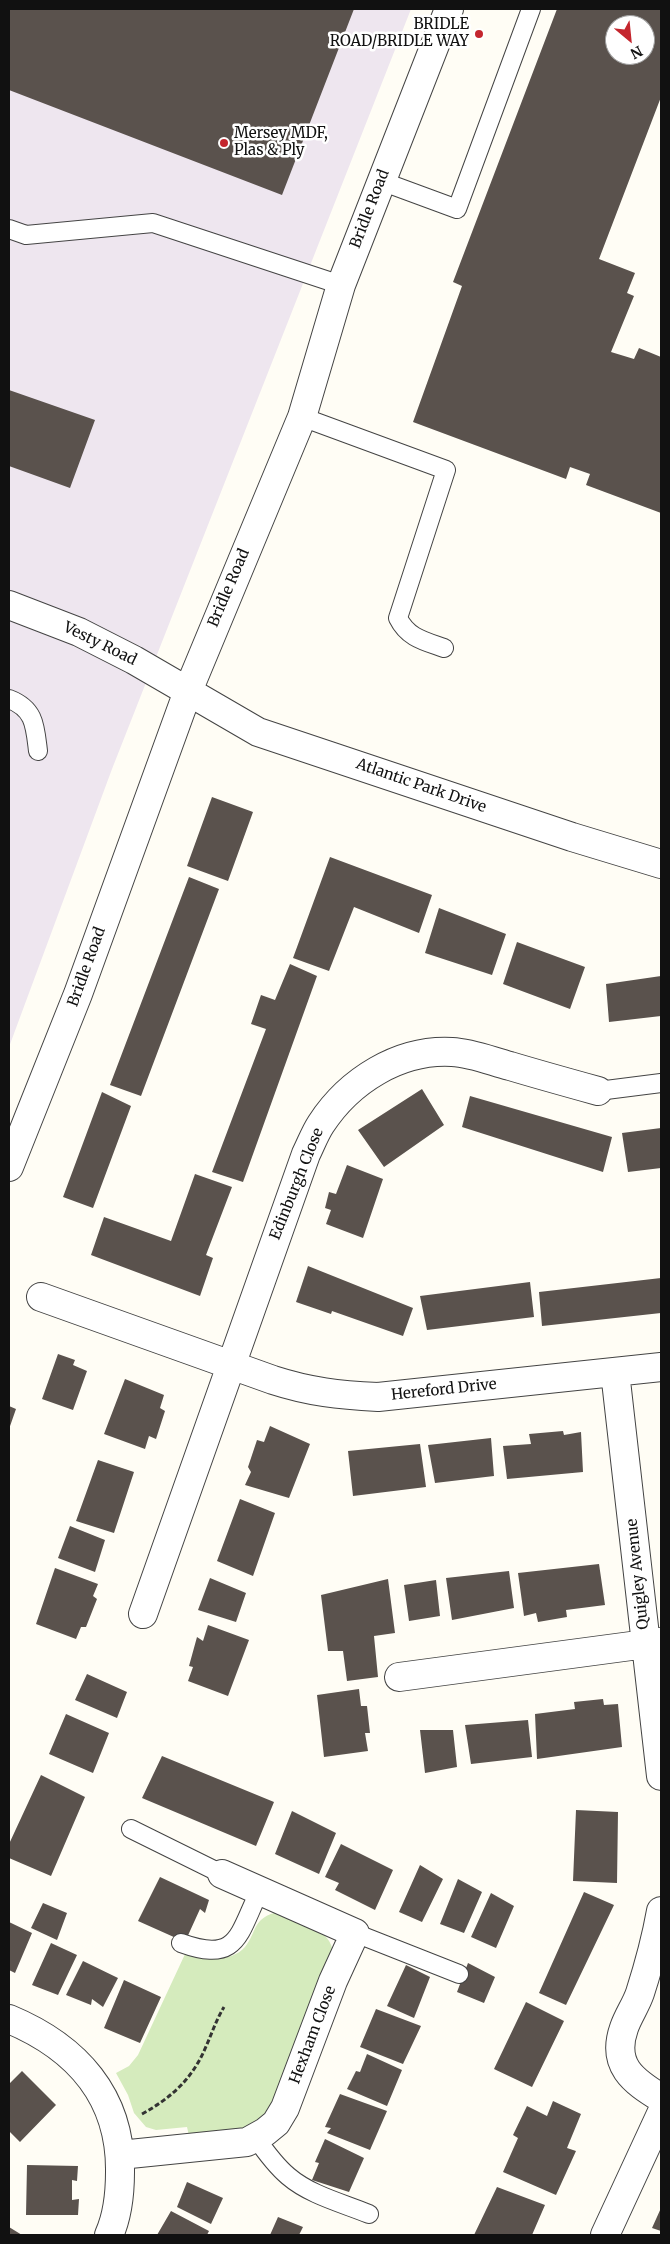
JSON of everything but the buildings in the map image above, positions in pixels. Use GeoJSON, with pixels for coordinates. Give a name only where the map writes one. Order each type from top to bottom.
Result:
{"type":"FeatureCollection","features":[{"type":"Feature","properties":{"kind":"street","name":"Bridle Road"},"geometry":{"type":"LineString","coordinates":[[9,1167],[78,994],[188,691],[302,417],[340,285],[449,9]]}},
{"type":"Feature","properties":{"kind":"street","name":"Vesty Road"},"geometry":{"type":"LineString","coordinates":[[9,605],[80,632],[188,691]]}},
{"type":"Feature","properties":{"kind":"street","name":"Atlantic Park Drive"},"geometry":{"type":"LineString","coordinates":[[188,691],[258,732],[572,837],[661,864]]}},
{"type":"Feature","properties":{"kind":"street","name":"Edinburgh Close"},"geometry":{"type":"LineString","coordinates":[[230,1365],[306,1154],[320,1125],[350,1089],[385,1067],[409,1058],[434,1052],[452,1052],[473,1056],[598,1091]]}},
{"type":"Feature","properties":{"kind":"street","name":"Hereford Drive"},"geometry":{"type":"LineString","coordinates":[[41,1297],[230,1365],[308,1391],[335,1395],[378,1397],[661,1367]]}},
{"type":"Feature","properties":{"kind":"street"},"geometry":{"type":"LineString","coordinates":[[143,1614],[230,1365]]}},
{"type":"Feature","properties":{"kind":"street","name":"Quigley Avenue"},"geometry":{"type":"LineString","coordinates":[[616,1372],[654,1643],[661,1776]]}},
{"type":"Feature","properties":{"kind":"street"},"geometry":{"type":"LineString","coordinates":[[399,1677],[654,1643]]}},
{"type":"Feature","properties":{"kind":"street"},"geometry":{"type":"LineString","coordinates":[[222,1874],[355,1933]]}},
{"type":"Feature","properties":{"kind":"street"},"geometry":{"type":"LineString","coordinates":[[661,1910],[653,1955],[638,1997],[624,2028],[621,2052],[628,2074],[636,2083],[661,2098]]}},
{"type":"Feature","properties":{"kind":"street","name":"Hexham Close"},"geometry":{"type":"LineString","coordinates":[[120,2154],[237,2144],[256,2138],[276,2123],[284,2108],[333,1981],[355,1933]]}},
{"type":"Feature","properties":{"kind":"street"},"geometry":{"type":"LineString","coordinates":[[9,2019],[37,2031],[81,2066],[94,2083],[115,2127],[120,2154],[120,2193],[114,2224],[109,2235]]}},
{"type":"Feature","properties":{"kind":"street"},"geometry":{"type":"LineString","coordinates":[[605,2235],[661,2114]]}},
{"type":"Feature","properties":{"kind":"lane"},"geometry":{"type":"LineString","coordinates":[[381,181],[457,209],[531,9]]}},
{"type":"Feature","properties":{"kind":"lane"},"geometry":{"type":"LineString","coordinates":[[9,229],[26,235],[153,223],[340,285]]}},
{"type":"Feature","properties":{"kind":"lane"},"geometry":{"type":"LineString","coordinates":[[302,417],[446,470],[398,618],[404,630],[420,639],[444,648]]}},
{"type":"Feature","properties":{"kind":"lane"},"geometry":{"type":"LineString","coordinates":[[9,699],[18,702],[35,720],[38,751]]}},
{"type":"Feature","properties":{"kind":"lane"},"geometry":{"type":"LineString","coordinates":[[598,1091],[661,1083]]}},
{"type":"Feature","properties":{"kind":"lane"},"geometry":{"type":"LineString","coordinates":[[131,1829],[222,1874]]}},
{"type":"Feature","properties":{"kind":"lane"},"geometry":{"type":"LineString","coordinates":[[181,1943],[198,1949],[212,1951],[233,1944],[260,1890]]}},
{"type":"Feature","properties":{"kind":"lane"},"geometry":{"type":"LineString","coordinates":[[355,1933],[459,1974]]}},
{"type":"Feature","properties":{"kind":"lane"},"geometry":{"type":"LineString","coordinates":[[256,2138],[276,2165],[305,2188],[368,2214]]}},
{"type":"Feature","properties":{"kind":"path"},"geometry":{"type":"LineString","coordinates":[[115,2127],[159,2105],[181,2086],[196,2065],[212,2034],[213,2025],[224,2006]]}},
{"type":"Feature","properties":{"kind":"shaded area"},"geometry":{"type":"Polygon","coordinates":[[[9,9],[411,9],[112,769],[9,1047],[9,9]]]}},
{"type":"Feature","properties":{"kind":"green space"},"geometry":{"type":"Polygon","coordinates":[[[274,1913],[281,1913],[308,1923],[324,1935],[332,1948],[328,1971],[295,2043],[279,2089],[269,2110],[253,2126],[233,2131],[189,2136],[187,2127],[156,2130],[146,2127],[134,2113],[128,2095],[116,2073],[129,2066],[138,2055],[186,1952],[209,1958],[232,1956],[249,1942],[258,1923],[274,1913]]]}},
{"type":"Feature","properties":{"kind":"place","name":"BRIDLE ROAD/BRIDLE WAY"},"geometry":{"type":"Point","coordinates":[479,34]}},
{"type":"Feature","properties":{"kind":"place","name":"Mersey MDF, Plas & Ply"},"geometry":{"type":"Point","coordinates":[224,143]}}]}
